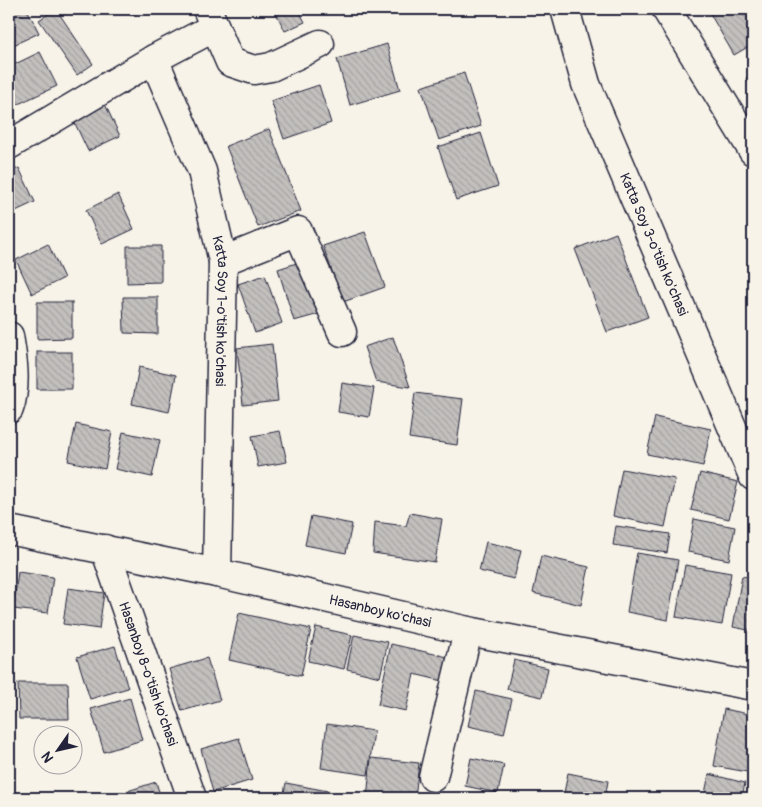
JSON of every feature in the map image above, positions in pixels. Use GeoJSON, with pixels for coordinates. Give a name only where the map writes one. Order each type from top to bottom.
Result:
{"type":"FeatureCollection","features":[{"type":"Feature","properties":{"kind":"street","name":"Katta Soy 3-o'tish ko'chasi"},"geometry":{"type":"LineString","coordinates":[[564,9],[590,93],[753,476]]}},
{"type":"Feature","properties":{"kind":"street"},"geometry":{"type":"LineString","coordinates":[[666,9],[753,151]]}},
{"type":"Feature","properties":{"kind":"street"},"geometry":{"type":"LineString","coordinates":[[9,145],[154,59],[211,18],[230,62],[254,70],[271,67],[320,44]]}},
{"type":"Feature","properties":{"kind":"street","name":"Katta Soy 1-o'tish ko'chasi"},"geometry":{"type":"LineString","coordinates":[[154,59],[202,171],[223,261],[217,573]]}},
{"type":"Feature","properties":{"kind":"street"},"geometry":{"type":"LineString","coordinates":[[223,261],[298,231],[342,332]]}},
{"type":"Feature","properties":{"kind":"street"},"geometry":{"type":"LineString","coordinates":[[9,336],[13,360],[9,409]]}},
{"type":"Feature","properties":{"kind":"street","name":"Hasanboy ko'chasi"},"geometry":{"type":"LineString","coordinates":[[9,530],[217,573],[468,631],[753,686]]}},
{"type":"Feature","properties":{"kind":"street","name":"Hasanboy 8-o'tish ko'chasi"},"geometry":{"type":"LineString","coordinates":[[105,549],[192,798]]}},
{"type":"Feature","properties":{"kind":"street"},"geometry":{"type":"LineString","coordinates":[[433,777],[468,631]]}},
{"type":"Feature","properties":{"kind":"building"},"geometry":{"type":"Polygon","coordinates":[[[9,9],[27,9],[39,33],[9,47],[9,9]]]}},
{"type":"Feature","properties":{"kind":"building"},"geometry":{"type":"Polygon","coordinates":[[[56,9],[93,64],[77,75],[39,20],[56,9]]]}},
{"type":"Feature","properties":{"kind":"building"},"geometry":{"type":"Polygon","coordinates":[[[126,9],[142,9],[131,16],[126,9]]]}},
{"type":"Feature","properties":{"kind":"building"},"geometry":{"type":"Polygon","coordinates":[[[274,9],[298,9],[305,22],[285,31],[274,9]]]}},
{"type":"Feature","properties":{"kind":"building"},"geometry":{"type":"Polygon","coordinates":[[[715,9],[751,9],[753,44],[734,55],[709,12],[715,9]]]}},
{"type":"Feature","properties":{"kind":"building"},"geometry":{"type":"Polygon","coordinates":[[[387,44],[400,90],[350,105],[337,59],[387,44]]]}},
{"type":"Feature","properties":{"kind":"building"},"geometry":{"type":"Polygon","coordinates":[[[40,52],[57,86],[14,106],[9,95],[9,67],[40,52]]]}},
{"type":"Feature","properties":{"kind":"building"},"geometry":{"type":"Polygon","coordinates":[[[464,73],[481,126],[439,140],[421,87],[464,73]]]}},
{"type":"Feature","properties":{"kind":"building"},"geometry":{"type":"Polygon","coordinates":[[[753,74],[753,91],[746,78],[753,74]]]}},
{"type":"Feature","properties":{"kind":"building"},"geometry":{"type":"Polygon","coordinates":[[[319,85],[331,123],[284,139],[271,101],[319,85]]]}},
{"type":"Feature","properties":{"kind":"building"},"geometry":{"type":"Polygon","coordinates":[[[104,102],[120,136],[88,151],[72,117],[104,102]]]}},
{"type":"Feature","properties":{"kind":"building"},"geometry":{"type":"Polygon","coordinates":[[[269,129],[301,211],[258,227],[226,146],[269,129]]]}},
{"type":"Feature","properties":{"kind":"building"},"geometry":{"type":"Polygon","coordinates":[[[481,133],[498,186],[456,200],[438,147],[481,133]]]}},
{"type":"Feature","properties":{"kind":"building"},"geometry":{"type":"Polygon","coordinates":[[[19,168],[35,202],[9,214],[9,172],[19,168]]]}},
{"type":"Feature","properties":{"kind":"building"},"geometry":{"type":"Polygon","coordinates":[[[118,194],[134,229],[102,244],[86,210],[118,194]]]}},
{"type":"Feature","properties":{"kind":"building"},"geometry":{"type":"Polygon","coordinates":[[[365,232],[385,287],[343,302],[323,246],[365,232]]]}},
{"type":"Feature","properties":{"kind":"building"},"geometry":{"type":"Polygon","coordinates":[[[616,233],[648,317],[607,332],[575,249],[616,233]]]}},
{"type":"Feature","properties":{"kind":"building"},"geometry":{"type":"Polygon","coordinates":[[[48,244],[64,278],[32,294],[16,260],[48,244]]]}},
{"type":"Feature","properties":{"kind":"building"},"geometry":{"type":"Polygon","coordinates":[[[127,246],[161,246],[161,282],[127,283],[127,246]]]}},
{"type":"Feature","properties":{"kind":"building"},"geometry":{"type":"Polygon","coordinates":[[[303,261],[319,314],[294,321],[278,269],[303,261]]]}},
{"type":"Feature","properties":{"kind":"building"},"geometry":{"type":"Polygon","coordinates":[[[265,275],[282,323],[255,333],[238,284],[265,275]]]}},
{"type":"Feature","properties":{"kind":"building"},"geometry":{"type":"Polygon","coordinates":[[[123,297],[158,297],[158,334],[124,333],[123,297]]]}},
{"type":"Feature","properties":{"kind":"building"},"geometry":{"type":"Polygon","coordinates":[[[37,302],[72,302],[72,338],[37,339],[37,302]]]}},
{"type":"Feature","properties":{"kind":"building"},"geometry":{"type":"Polygon","coordinates":[[[393,337],[410,387],[376,382],[364,347],[393,337]]]}},
{"type":"Feature","properties":{"kind":"building"},"geometry":{"type":"Polygon","coordinates":[[[272,344],[278,401],[243,405],[237,348],[272,344]]]}},
{"type":"Feature","properties":{"kind":"building"},"geometry":{"type":"Polygon","coordinates":[[[37,352],[72,352],[72,389],[37,389],[37,352]]]}},
{"type":"Feature","properties":{"kind":"building"},"geometry":{"type":"Polygon","coordinates":[[[139,367],[176,375],[169,412],[132,404],[139,367]]]}},
{"type":"Feature","properties":{"kind":"building"},"geometry":{"type":"Polygon","coordinates":[[[342,383],[374,388],[369,417],[338,412],[342,383]]]}},
{"type":"Feature","properties":{"kind":"building"},"geometry":{"type":"Polygon","coordinates":[[[415,393],[463,399],[457,445],[409,438],[415,393]]]}},
{"type":"Feature","properties":{"kind":"building"},"geometry":{"type":"Polygon","coordinates":[[[655,417],[711,429],[703,466],[647,454],[655,417]]]}},
{"type":"Feature","properties":{"kind":"building"},"geometry":{"type":"Polygon","coordinates":[[[76,424],[112,432],[105,469],[68,461],[76,424]]]}},
{"type":"Feature","properties":{"kind":"building"},"geometry":{"type":"Polygon","coordinates":[[[280,431],[287,462],[258,467],[252,436],[280,431]]]}},
{"type":"Feature","properties":{"kind":"building"},"geometry":{"type":"Polygon","coordinates":[[[123,432],[160,440],[152,477],[115,469],[123,432]]]}},
{"type":"Feature","properties":{"kind":"building"},"geometry":{"type":"Polygon","coordinates":[[[622,469],[675,479],[665,527],[613,516],[622,469]]]}},
{"type":"Feature","properties":{"kind":"building"},"geometry":{"type":"Polygon","coordinates":[[[700,473],[738,482],[729,519],[691,510],[700,473]]]}},
{"type":"Feature","properties":{"kind":"building"},"geometry":{"type":"Polygon","coordinates":[[[410,513],[442,519],[435,562],[373,553],[375,522],[406,526],[410,513]]]}},
{"type":"Feature","properties":{"kind":"building"},"geometry":{"type":"Polygon","coordinates":[[[311,516],[352,524],[346,553],[305,545],[311,516]]]}},
{"type":"Feature","properties":{"kind":"building"},"geometry":{"type":"Polygon","coordinates":[[[694,519],[735,527],[729,560],[688,552],[694,519]]]}},
{"type":"Feature","properties":{"kind":"building"},"geometry":{"type":"Polygon","coordinates":[[[616,526],[670,534],[667,553],[613,545],[616,526]]]}},
{"type":"Feature","properties":{"kind":"building"},"geometry":{"type":"Polygon","coordinates":[[[486,542],[521,550],[514,579],[479,571],[486,542]]]}},
{"type":"Feature","properties":{"kind":"building"},"geometry":{"type":"Polygon","coordinates":[[[637,553],[678,560],[668,620],[627,612],[637,553]]]}},
{"type":"Feature","properties":{"kind":"building"},"geometry":{"type":"Polygon","coordinates":[[[541,556],[589,567],[581,605],[533,593],[541,556]]]}},
{"type":"Feature","properties":{"kind":"building"},"geometry":{"type":"Polygon","coordinates":[[[685,565],[731,573],[722,625],[676,617],[685,565]]]}},
{"type":"Feature","properties":{"kind":"building"},"geometry":{"type":"Polygon","coordinates":[[[18,572],[53,577],[48,613],[13,609],[18,572]]]}},
{"type":"Feature","properties":{"kind":"building"},"geometry":{"type":"Polygon","coordinates":[[[742,576],[753,578],[753,631],[733,627],[742,576]]]}},
{"type":"Feature","properties":{"kind":"building"},"geometry":{"type":"Polygon","coordinates":[[[68,588],[104,593],[99,629],[63,624],[68,588]]]}},
{"type":"Feature","properties":{"kind":"building"},"geometry":{"type":"Polygon","coordinates":[[[239,613],[311,629],[301,676],[229,660],[239,613]]]}},
{"type":"Feature","properties":{"kind":"building"},"geometry":{"type":"Polygon","coordinates":[[[316,627],[352,635],[344,669],[308,661],[316,627]]]}},
{"type":"Feature","properties":{"kind":"building"},"geometry":{"type":"Polygon","coordinates":[[[354,635],[388,642],[380,677],[347,669],[354,635]]]}},
{"type":"Feature","properties":{"kind":"building"},"geometry":{"type":"Polygon","coordinates":[[[391,644],[452,658],[447,682],[414,674],[406,711],[378,705],[391,644]]]}},
{"type":"Feature","properties":{"kind":"building"},"geometry":{"type":"Polygon","coordinates":[[[115,646],[128,688],[90,699],[77,657],[115,646]]]}},
{"type":"Feature","properties":{"kind":"building"},"geometry":{"type":"Polygon","coordinates":[[[207,658],[220,700],[182,711],[169,669],[207,658]]]}},
{"type":"Feature","properties":{"kind":"building"},"geometry":{"type":"Polygon","coordinates":[[[514,660],[548,668],[542,697],[507,689],[514,660]]]}},
{"type":"Feature","properties":{"kind":"building"},"geometry":{"type":"Polygon","coordinates":[[[18,683],[68,683],[69,719],[19,719],[18,683]]]}},
{"type":"Feature","properties":{"kind":"building"},"geometry":{"type":"Polygon","coordinates":[[[476,691],[512,699],[504,734],[468,726],[476,691]]]}},
{"type":"Feature","properties":{"kind":"building"},"geometry":{"type":"Polygon","coordinates":[[[130,698],[142,740],[104,752],[91,709],[130,698]]]}},
{"type":"Feature","properties":{"kind":"building"},"geometry":{"type":"Polygon","coordinates":[[[724,709],[753,715],[753,773],[714,766],[724,709]]]}},
{"type":"Feature","properties":{"kind":"building"},"geometry":{"type":"Polygon","coordinates":[[[327,724],[374,731],[368,775],[321,768],[327,724]]]}},
{"type":"Feature","properties":{"kind":"building"},"geometry":{"type":"Polygon","coordinates":[[[239,738],[252,780],[213,792],[201,749],[239,738]]]}},
{"type":"Feature","properties":{"kind":"building"},"geometry":{"type":"Polygon","coordinates":[[[371,758],[419,763],[415,798],[367,798],[371,758]]]}},
{"type":"Feature","properties":{"kind":"building"},"geometry":{"type":"Polygon","coordinates":[[[471,758],[504,765],[498,793],[465,786],[471,758]]]}},
{"type":"Feature","properties":{"kind":"building"},"geometry":{"type":"Polygon","coordinates":[[[568,773],[608,781],[605,798],[563,798],[568,773]]]}},
{"type":"Feature","properties":{"kind":"building"},"geometry":{"type":"Polygon","coordinates":[[[709,774],[745,783],[742,798],[704,798],[709,774]]]}},
{"type":"Feature","properties":{"kind":"building"},"geometry":{"type":"Polygon","coordinates":[[[156,782],[161,798],[119,798],[118,794],[156,782]]]}},
{"type":"Feature","properties":{"kind":"building"},"geometry":{"type":"Polygon","coordinates":[[[286,783],[354,796],[354,798],[283,798],[286,783]]]}}]}
